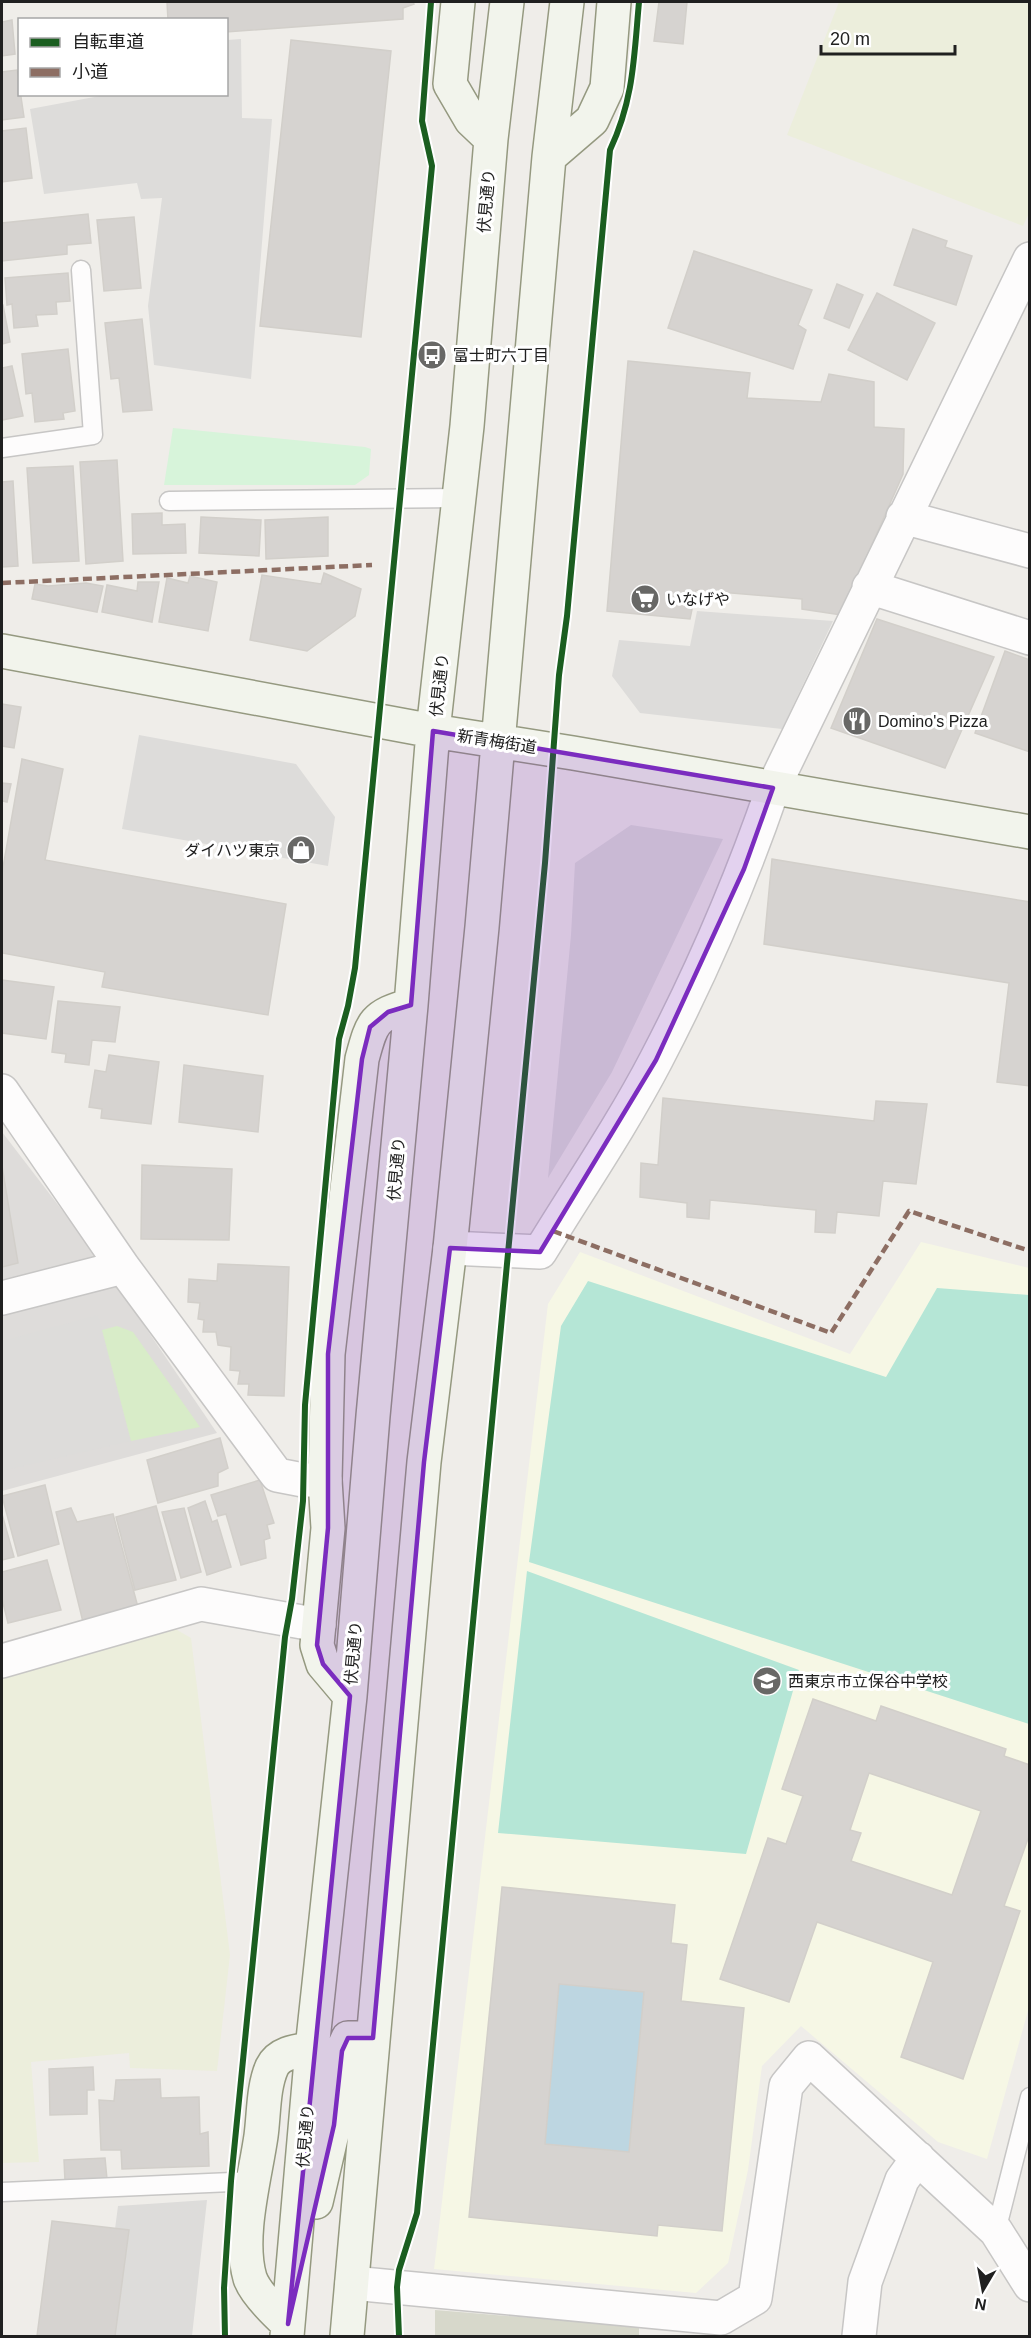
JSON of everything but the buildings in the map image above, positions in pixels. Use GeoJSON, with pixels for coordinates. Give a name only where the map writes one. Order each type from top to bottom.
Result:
{"type":"FeatureCollection","features":[{"type":"Feature","properties":{"kind":"main road"},"geometry":{"type":"LineString","coordinates":[[458,2],[450,84],[471,120],[491,139]]}},
{"type":"Feature","properties":{"kind":"main road","name":"伏見通り"},"geometry":{"type":"LineString","coordinates":[[288,2330],[312,2049],[350,1696],[372,1416],[411,1005],[433,731],[459,498],[491,139],[507,2]]}},
{"type":"Feature","properties":{"kind":"main road"},"geometry":{"type":"LineString","coordinates":[[347,2337],[424,1462],[450,1248],[482,927],[549,157],[567,2]]}},
{"type":"Feature","properties":{"kind":"main road"},"geometry":{"type":"LineString","coordinates":[[549,157],[592,120],[607,88],[614,2]]}},
{"type":"Feature","properties":{"kind":"main road","name":"新青梅街道"},"geometry":{"type":"LineString","coordinates":[[2,651],[433,731],[1029,832]]}},
{"type":"Feature","properties":{"kind":"main road"},"geometry":{"type":"LineString","coordinates":[[350,1696],[323,1664],[317,1645],[328,1528],[325,1480],[328,1354],[362,1059],[370,1027],[388,1012],[411,1005]]}},
{"type":"Feature","properties":{"kind":"main road"},"geometry":{"type":"LineString","coordinates":[[288,2330],[334,2125],[342,2051],[348,2038],[373,2038]]}},
{"type":"Feature","properties":{"kind":"main road"},"geometry":{"type":"LineString","coordinates":[[288,2330],[251,2280],[246,2251],[247,2223],[255,2181],[266,2093],[273,2066],[290,2051],[312,2049]]}},
{"type":"Feature","properties":{"kind":"street"},"geometry":{"type":"LineString","coordinates":[[450,1248],[540,1252],[614,1135],[656,1060],[700,969],[744,869],[773,788],[868,587],[1021,296],[1029,258]]}},
{"type":"Feature","properties":{"kind":"street"},"geometry":{"type":"LineString","coordinates":[[903,517],[1029,551]]}},
{"type":"Feature","properties":{"kind":"street"},"geometry":{"type":"LineString","coordinates":[[868,587],[1029,638]]}},
{"type":"Feature","properties":{"kind":"street"},"geometry":{"type":"LineString","coordinates":[[2,1091],[123,1267],[277,1474],[303,1480],[325,1480]]}},
{"type":"Feature","properties":{"kind":"street"},"geometry":{"type":"LineString","coordinates":[[2,1298],[123,1267]]}},
{"type":"Feature","properties":{"kind":"street"},"geometry":{"type":"LineString","coordinates":[[2,1661],[201,1604],[319,1625]]}},
{"type":"Feature","properties":{"kind":"street"},"geometry":{"type":"LineString","coordinates":[[352,2283],[721,2318],[755,2298],[786,2086],[809,2058],[996,2231],[1029,2285]]}},
{"type":"Feature","properties":{"kind":"street"},"geometry":{"type":"LineString","coordinates":[[859,2337],[865,2282],[902,2180],[918,2158]]}},
{"type":"Feature","properties":{"kind":"lane"},"geometry":{"type":"LineString","coordinates":[[2,448],[93,435],[81,270]]}},
{"type":"Feature","properties":{"kind":"lane"},"geometry":{"type":"LineString","coordinates":[[169,501],[459,498]]}},
{"type":"Feature","properties":{"kind":"lane"},"geometry":{"type":"LineString","coordinates":[[996,2231],[1029,2097]]}},
{"type":"Feature","properties":{"kind":"lane"},"geometry":{"type":"LineString","coordinates":[[2,2192],[255,2181]]}},
{"type":"Feature","properties":{"kind":"highlighted area"},"geometry":{"type":"Polygon","coordinates":[[[433,731],[773,788],[744,869],[656,1060],[540,1252],[450,1248],[424,1462],[373,2038],[348,2038],[342,2051],[334,2125],[288,2324],[350,1696],[323,1664],[317,1645],[328,1528],[328,1354],[362,1059],[370,1027],[388,1012],[411,1005],[433,731]]]}},
{"type":"Feature","properties":{"kind":"shaded area"},"geometry":{"type":"Polygon","coordinates":[[[839,2],[1029,2],[1030,211],[1023,226],[787,135],[839,2]]]}},
{"type":"Feature","properties":{"kind":"shaded area"},"geometry":{"type":"Polygon","coordinates":[[[241,39],[242,118],[272,119],[251,379],[154,365],[148,306],[162,198],[141,199],[137,183],[44,194],[30,109],[100,96],[228,96],[228,40],[241,39]]]}},
{"type":"Feature","properties":{"kind":"shaded area"},"geometry":{"type":"Polygon","coordinates":[[[697,611],[833,621],[782,729],[640,713],[612,676],[619,640],[690,646],[697,611]]]}},
{"type":"Feature","properties":{"kind":"shaded area"},"geometry":{"type":"Polygon","coordinates":[[[139,735],[296,764],[335,817],[328,866],[122,829],[139,735]]]}},
{"type":"Feature","properties":{"kind":"shaded area"},"geometry":{"type":"Polygon","coordinates":[[[631,825],[723,839],[612,1072],[548,1178],[571,935],[575,863],[631,825]]]}},
{"type":"Feature","properties":{"kind":"shaded area"},"geometry":{"type":"Polygon","coordinates":[[[2,1132],[95,1253],[217,1433],[2,1491],[2,1132]]]}},
{"type":"Feature","properties":{"kind":"shaded area","name":"西東京市立保谷中学校"},"geometry":{"type":"Polygon","coordinates":[[[921,1242],[1029,1268],[1029,2007],[987,2159],[938,2142],[801,2026],[762,2066],[748,2170],[728,2263],[696,2293],[434,2269],[548,1304],[580,1252],[850,1354],[921,1242]]]}},
{"type":"Feature","properties":{"kind":"shaded area"},"geometry":{"type":"Polygon","coordinates":[[[98,1315],[131,1441],[2,1471],[2,1341],[98,1315]]]}},
{"type":"Feature","properties":{"kind":"shaded area"},"geometry":{"type":"Polygon","coordinates":[[[172,1627],[191,1638],[230,1955],[217,2071],[130,2068],[129,2053],[31,2062],[39,2162],[2,2163],[2,1678],[172,1627]]]}},
{"type":"Feature","properties":{"kind":"shaded area"},"geometry":{"type":"Polygon","coordinates":[[[207,2200],[192,2336],[115,2336],[129,2231],[115,2229],[118,2206],[207,2200]]]}},
{"type":"Feature","properties":{"kind":"shaded area"},"geometry":{"type":"Polygon","coordinates":[[[435,2310],[639,2327],[639,2336],[435,2336],[435,2310]]]}},
{"type":"Feature","properties":{"kind":"green space"},"geometry":{"type":"Polygon","coordinates":[[[173,428],[365,447],[371,449],[369,475],[355,485],[164,485],[173,428]]]}},
{"type":"Feature","properties":{"kind":"green space"},"geometry":{"type":"Polygon","coordinates":[[[588,1281],[886,1377],[937,1288],[1029,1295],[1029,1724],[529,1562],[561,1326],[588,1281]]]}},
{"type":"Feature","properties":{"kind":"green space"},"geometry":{"type":"Polygon","coordinates":[[[117,1326],[133,1332],[200,1427],[131,1441],[102,1330],[117,1326]]]}},
{"type":"Feature","properties":{"kind":"green space"},"geometry":{"type":"Polygon","coordinates":[[[527,1571],[799,1670],[746,1854],[498,1833],[527,1571]]]}},
{"type":"Feature","properties":{"kind":"water"},"geometry":{"type":"Polygon","coordinates":[[[559,1984],[644,1992],[629,2152],[545,2144],[559,1984]]]}},
{"type":"Feature","properties":{"kind":"marked path"},"geometry":{"type":"LineString","coordinates":[[2,583],[372,565]]}},
{"type":"Feature","properties":{"kind":"marked path"},"geometry":{"type":"LineString","coordinates":[[553,1231],[831,1333],[909,1211],[1030,1251]]}},
{"type":"Feature","properties":{"kind":"cycle path"},"geometry":{"type":"LineString","coordinates":[[225,2336],[224,2288],[231,2181],[285,1637],[292,1599],[303,1501],[305,1405],[339,1039],[355,968],[432,166],[422,121],[431,2]]}},
{"type":"Feature","properties":{"kind":"cycle path"},"geometry":{"type":"LineString","coordinates":[[399,2336],[397,2287],[399,2270],[417,2213],[545,863],[559,675],[567,616],[610,150],[624,113],[632,77],[639,2]]}},
{"type":"Feature","properties":{"kind":"place","name":"富士町六丁目"},"geometry":{"type":"Point","coordinates":[432,355]}},
{"type":"Feature","properties":{"kind":"place","name":"いなげや"},"geometry":{"type":"Point","coordinates":[645,599]}},
{"type":"Feature","properties":{"kind":"place","name":"Domino's Pizza"},"geometry":{"type":"Point","coordinates":[857,721]}},
{"type":"Feature","properties":{"kind":"place","name":"ダイハツ東京"},"geometry":{"type":"Point","coordinates":[301,850]}},
{"type":"Feature","properties":{"kind":"place","name":"西東京市立保谷中学校"},"geometry":{"type":"Point","coordinates":[767,1681]}}]}
